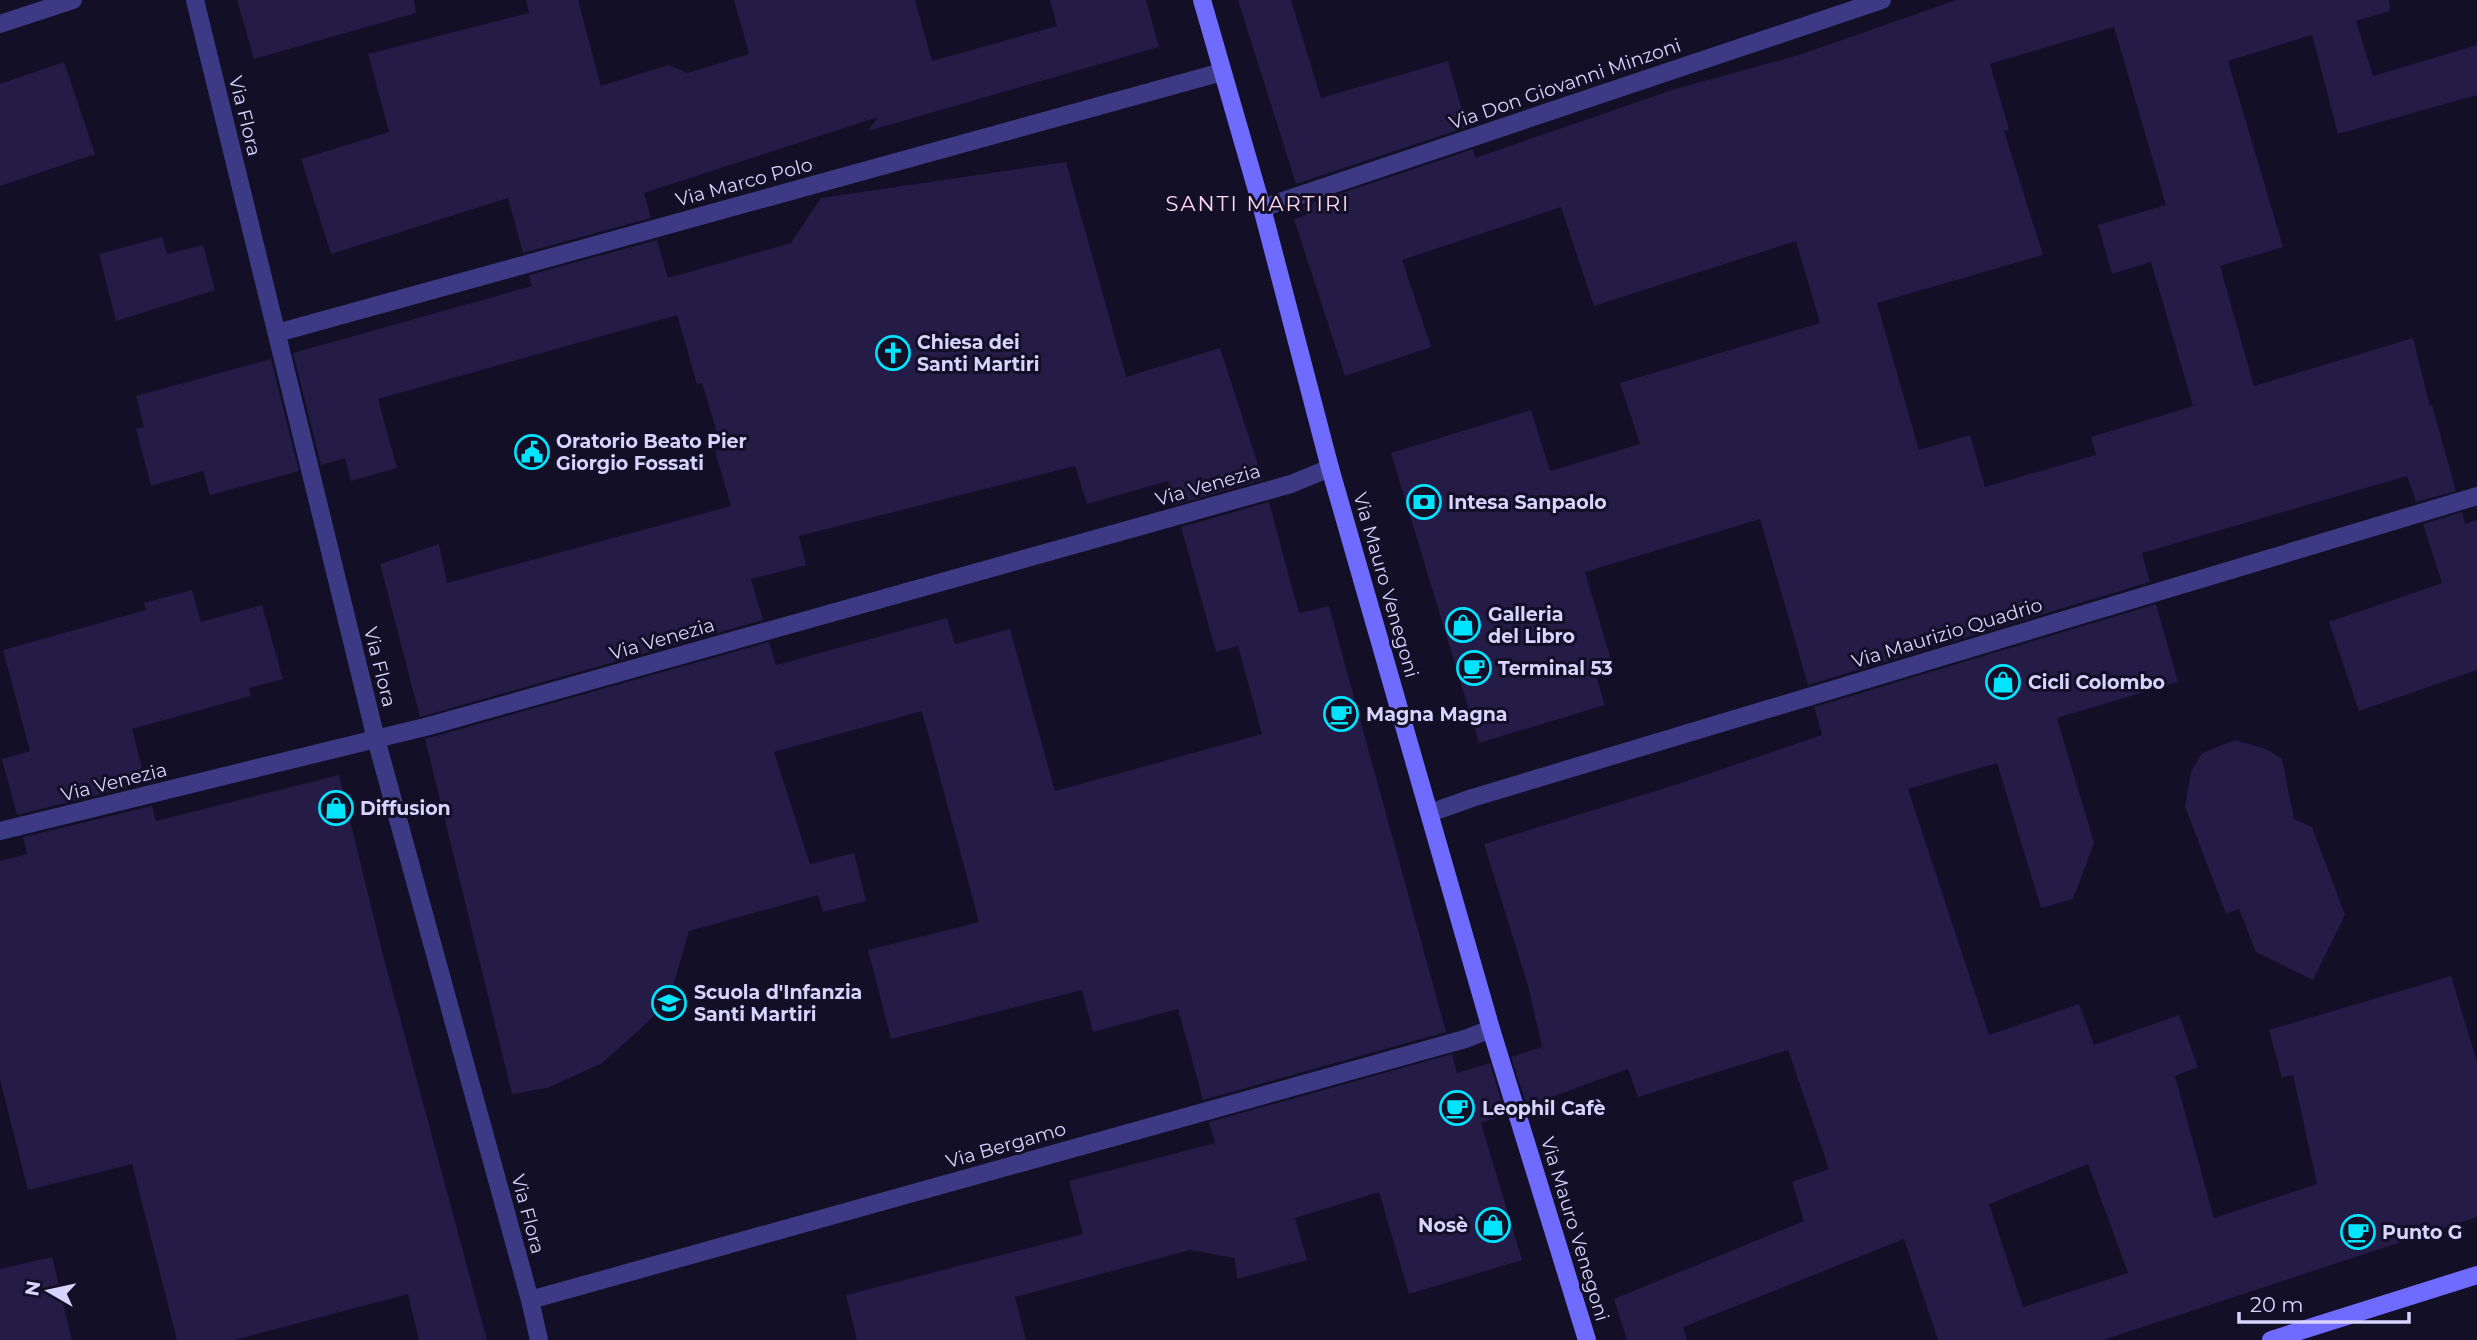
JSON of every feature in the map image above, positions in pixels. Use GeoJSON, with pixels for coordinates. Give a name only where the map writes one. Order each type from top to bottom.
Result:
{"type":"FeatureCollection","features":[{"type":"Feature","properties":{"kind":"street"},"geometry":{"type":"LineString","coordinates":[[0,24],[73,0]]}},
{"type":"Feature","properties":{"kind":"street","name":"Via Flora"},"geometry":{"type":"LineString","coordinates":[[195,0],[376,739],[539,1340]]}},
{"type":"Feature","properties":{"kind":"street","name":"Via Mauro Venegoni"},"geometry":{"type":"LineString","coordinates":[[1202,0],[1262,208],[1330,468],[1491,1029],[1587,1340]]}},
{"type":"Feature","properties":{"kind":"street","name":"Via Don Giovanni Minzoni"},"geometry":{"type":"LineString","coordinates":[[1262,208],[1882,0]]}},
{"type":"Feature","properties":{"kind":"street","name":"Via Marco Polo"},"geometry":{"type":"LineString","coordinates":[[277,333],[1222,72]]}},
{"type":"Feature","properties":{"kind":"street","name":"Via Venezia"},"geometry":{"type":"LineString","coordinates":[[0,831],[376,739],[1291,484],[1330,468]]}},
{"type":"Feature","properties":{"kind":"street","name":"Via Maurizio Quadrio"},"geometry":{"type":"LineString","coordinates":[[1430,813],[1485,794],[2477,496]]}},
{"type":"Feature","properties":{"kind":"street","name":"Via Bergamo"},"geometry":{"type":"LineString","coordinates":[[530,1300],[1452,1043],[1491,1029]]}},
{"type":"Feature","properties":{"kind":"street"},"geometry":{"type":"LineString","coordinates":[[2277,1338],[2477,1275]]}},
{"type":"Feature","properties":{"kind":"building"},"geometry":{"type":"Polygon","coordinates":[[[237,0],[414,0],[416,13],[254,59],[237,0]]]}},
{"type":"Feature","properties":{"kind":"building"},"geometry":{"type":"Polygon","coordinates":[[[526,0],[578,0],[601,86],[668,65],[688,73],[749,54],[734,0],[915,0],[932,61],[1057,26],[1050,0],[1146,0],[1159,47],[868,131],[878,117],[644,193],[651,218],[523,253],[508,198],[331,254],[301,159],[389,132],[368,54],[529,13],[526,0]]]}},
{"type":"Feature","properties":{"kind":"building"},"geometry":{"type":"Polygon","coordinates":[[[1238,0],[1291,0],[1321,98],[1448,61],[1467,127],[1296,184],[1238,0]]]}},
{"type":"Feature","properties":{"kind":"building"},"geometry":{"type":"Polygon","coordinates":[[[1956,0],[2389,0],[2390,11],[2356,21],[2373,76],[2477,45],[2477,95],[2338,134],[2312,35],[2228,61],[2283,247],[2220,266],[2254,386],[2413,338],[2456,491],[2416,502],[2407,476],[2142,553],[2150,582],[1808,685],[1760,519],[1585,572],[1614,670],[1596,676],[1605,705],[1479,743],[1391,453],[1531,410],[1550,471],[1640,444],[1620,383],[1820,323],[1796,241],[1594,306],[1561,207],[1402,260],[1431,347],[1345,376],[1294,219],[1306,215],[1303,206],[1473,149],[1475,158],[1675,89],[1799,55],[1956,0]],[[2114,27],[1990,64],[2009,129],[2004,131],[2043,255],[1877,303],[1919,450],[1970,435],[1985,487],[2096,455],[2091,437],[2193,406],[2151,262],[2112,274],[2098,225],[2166,205],[2114,27]]]}},
{"type":"Feature","properties":{"kind":"building"},"geometry":{"type":"Polygon","coordinates":[[[64,62],[95,154],[0,186],[0,84],[64,62]]]}},
{"type":"Feature","properties":{"kind":"building"},"geometry":{"type":"Polygon","coordinates":[[[1066,162],[1126,377],[1220,348],[1263,480],[1175,505],[1168,481],[1087,504],[1075,466],[799,536],[806,565],[751,579],[763,620],[420,717],[380,564],[439,544],[447,583],[731,506],[715,451],[722,449],[702,383],[697,384],[677,315],[378,399],[397,468],[351,481],[345,458],[321,465],[293,353],[532,286],[529,275],[657,240],[668,278],[791,243],[821,198],[1066,162]]]}},
{"type":"Feature","properties":{"kind":"building"},"geometry":{"type":"Polygon","coordinates":[[[162,237],[167,254],[203,245],[215,290],[116,321],[99,254],[162,237]]]}},
{"type":"Feature","properties":{"kind":"building"},"geometry":{"type":"Polygon","coordinates":[[[271,359],[299,471],[210,495],[203,471],[151,486],[136,429],[144,427],[136,396],[271,359]]]}},
{"type":"Feature","properties":{"kind":"building"},"geometry":{"type":"Polygon","coordinates":[[[1269,502],[1299,613],[1329,606],[1446,1032],[1203,1100],[1178,1009],[1093,1032],[1082,990],[891,1039],[868,950],[979,922],[922,711],[774,752],[810,864],[854,853],[866,901],[823,912],[818,895],[689,931],[670,997],[647,1023],[602,1063],[547,1088],[512,1094],[425,739],[769,642],[776,665],[947,618],[955,644],[1010,629],[1055,791],[1262,734],[1238,646],[1216,652],[1181,527],[1269,502]]]}},
{"type":"Feature","properties":{"kind":"building"},"geometry":{"type":"Polygon","coordinates":[[[2462,512],[2465,524],[2477,520],[2477,670],[2359,711],[2329,622],[2442,583],[2423,524],[2462,512]]]}},
{"type":"Feature","properties":{"kind":"building"},"geometry":{"type":"Polygon","coordinates":[[[192,590],[201,622],[262,605],[283,679],[249,688],[251,696],[132,729],[146,783],[17,815],[2,759],[30,751],[3,650],[146,610],[144,603],[192,590]]]}},
{"type":"Feature","properties":{"kind":"building"},"geometry":{"type":"Polygon","coordinates":[[[2156,604],[2178,682],[2057,718],[2094,843],[2073,899],[2041,908],[1997,763],[1908,789],[1989,1035],[2079,1004],[2094,1045],[2179,1015],[2198,1067],[2175,1076],[2214,1218],[2317,1184],[2293,1075],[2282,1078],[2269,1030],[2451,976],[2477,1062],[2477,1217],[2103,1340],[1938,1340],[1904,1239],[1683,1327],[1687,1340],[1627,1340],[1614,1299],[1804,1221],[1792,1182],[1829,1169],[1788,1050],[1638,1097],[1628,1069],[1527,1106],[1511,1057],[1542,1047],[1528,986],[1484,844],[1681,783],[1822,735],[1814,707],[2156,604]],[[2088,1164],[1989,1204],[2023,1307],[2128,1273],[2088,1164]]]}},
{"type":"Feature","properties":{"kind":"building"},"geometry":{"type":"Polygon","coordinates":[[[2235,740],[2266,749],[2282,759],[2294,819],[2312,827],[2345,915],[2313,980],[2256,952],[2239,909],[2226,914],[2185,806],[2191,772],[2202,753],[2235,740]]]}},
{"type":"Feature","properties":{"kind":"building"},"geometry":{"type":"Polygon","coordinates":[[[339,775],[382,951],[487,1340],[419,1340],[408,1294],[234,1340],[177,1340],[132,1164],[28,1190],[0,1079],[0,861],[27,854],[23,837],[152,806],[156,821],[339,775]]]}},
{"type":"Feature","properties":{"kind":"building"},"geometry":{"type":"Polygon","coordinates":[[[1452,1054],[1457,1073],[1490,1063],[1505,1114],[1481,1123],[1522,1260],[1409,1294],[1379,1192],[1295,1218],[1307,1260],[1237,1279],[1235,1258],[1190,1250],[1015,1297],[1026,1340],[857,1340],[846,1295],[1083,1234],[1069,1181],[1215,1143],[1209,1122],[1452,1054]]]}},
{"type":"Feature","properties":{"kind":"building"},"geometry":{"type":"Polygon","coordinates":[[[52,1257],[72,1340],[0,1340],[0,1269],[52,1257]]]}},
{"type":"Feature","properties":{"kind":"place","name":"Chiesa dei Santi Martiri"},"geometry":{"type":"Point","coordinates":[893,353]}},
{"type":"Feature","properties":{"kind":"place","name":"Oratorio Beato Pier Giorgio Fossati"},"geometry":{"type":"Point","coordinates":[532,452]}},
{"type":"Feature","properties":{"kind":"place","name":"Intesa Sanpaolo"},"geometry":{"type":"Point","coordinates":[1424,502]}},
{"type":"Feature","properties":{"kind":"place","name":"Galleria del Libro"},"geometry":{"type":"Point","coordinates":[1463,625]}},
{"type":"Feature","properties":{"kind":"place","name":"Terminal 53"},"geometry":{"type":"Point","coordinates":[1474,668]}},
{"type":"Feature","properties":{"kind":"place","name":"Cicli Colombo"},"geometry":{"type":"Point","coordinates":[2003,682]}},
{"type":"Feature","properties":{"kind":"place","name":"Magna Magna"},"geometry":{"type":"Point","coordinates":[1341,714]}},
{"type":"Feature","properties":{"kind":"place","name":"Diffusion"},"geometry":{"type":"Point","coordinates":[336,808]}},
{"type":"Feature","properties":{"kind":"place","name":"Scuola d'Infanzia Santi Martiri"},"geometry":{"type":"Point","coordinates":[669,1003]}},
{"type":"Feature","properties":{"kind":"place","name":"Leophil Cafè"},"geometry":{"type":"Point","coordinates":[1457,1108]}},
{"type":"Feature","properties":{"kind":"place","name":"Nosè"},"geometry":{"type":"Point","coordinates":[1493,1225]}},
{"type":"Feature","properties":{"kind":"place","name":"Punto G"},"geometry":{"type":"Point","coordinates":[2358,1232]}},
{"type":"Feature","properties":{"kind":"district","name":"SANTI MARTIRI"},"geometry":{"type":"Point","coordinates":[1258,203]}}]}
